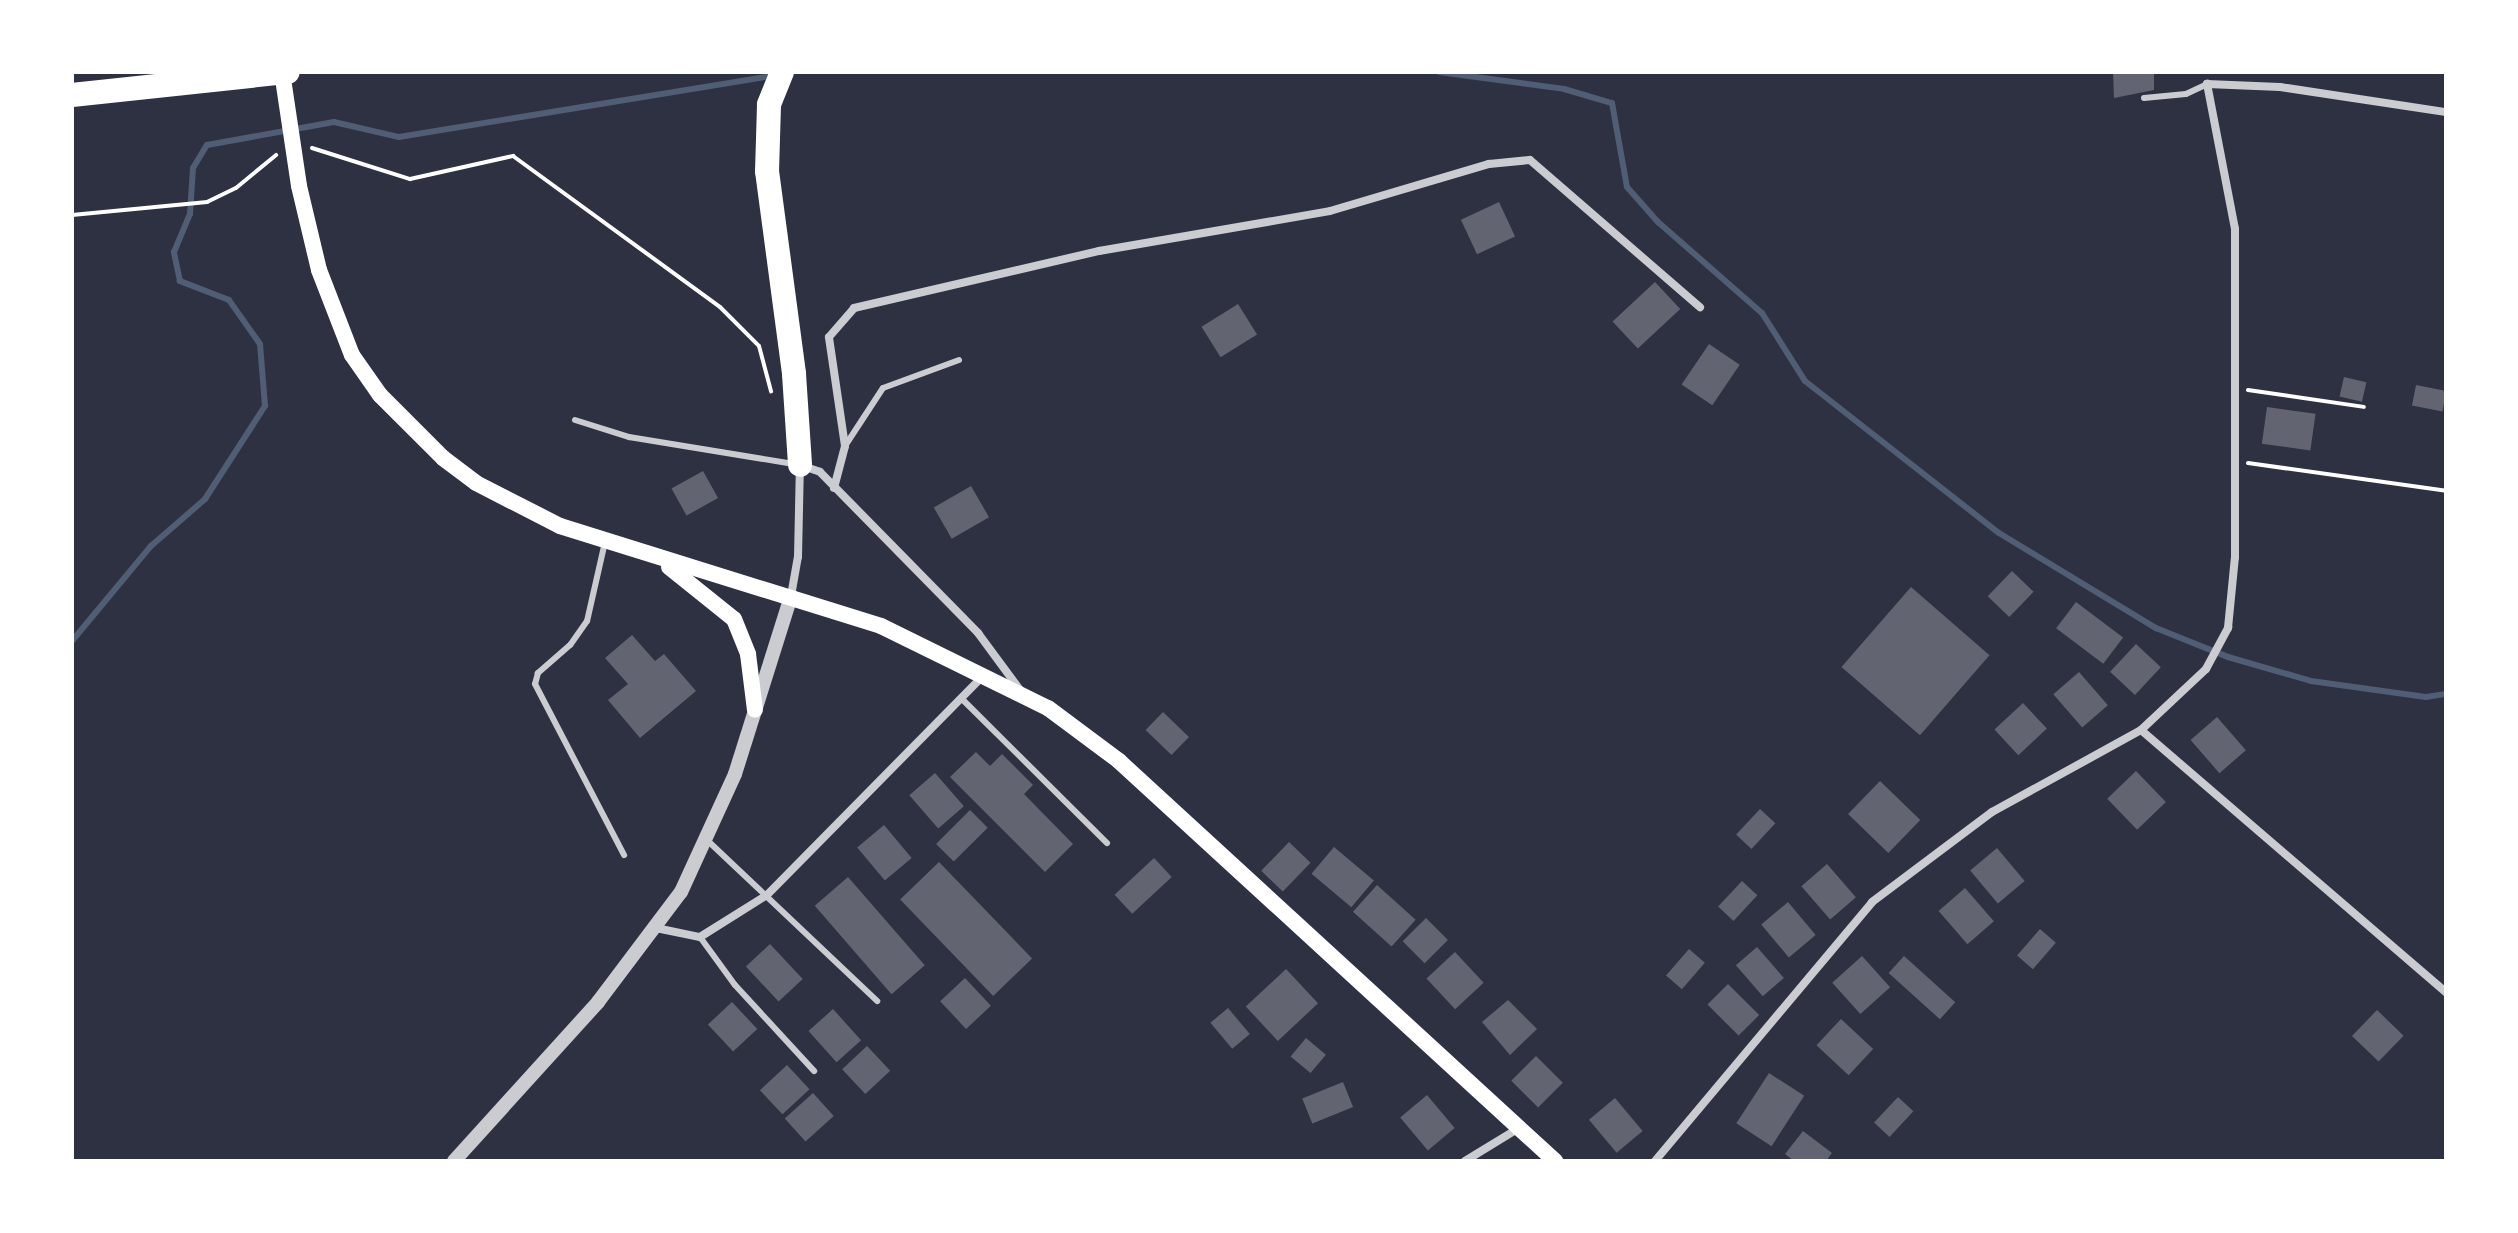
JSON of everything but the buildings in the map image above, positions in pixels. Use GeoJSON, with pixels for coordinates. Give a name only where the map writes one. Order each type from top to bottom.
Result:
{"type":"FeatureCollection","features":[{"type":"Feature","properties":{"kind":"highway"},"geometry":{"type":"LineString","coordinates":[[72,95],[288,72]]}},
{"type":"Feature","properties":{"kind":"highway"},"geometry":{"type":"LineString","coordinates":[[782,72],[769,105],[767,171],[794,374],[800,465]]}},
{"type":"Feature","properties":{"kind":"main road"},"geometry":{"type":"LineString","coordinates":[[282,72],[299,186],[325,284],[352,355],[380,395],[409,427],[476,483],[605,542],[791,596],[881,626],[1020,690],[1119,761],[1555,1161]]}},
{"type":"Feature","properties":{"kind":"main road"},"geometry":{"type":"LineString","coordinates":[[650,556],[690,581],[734,619],[748,654],[755,710]]}},
{"type":"Feature","properties":{"kind":"street"},"geometry":{"type":"LineString","coordinates":[[1655,1161],[1872,902],[1992,812],[2141,730],[2206,669],[2228,628],[2234,461],[2235,229],[2207,84],[2280,87],[2446,112]]}},
{"type":"Feature","properties":{"kind":"street"},"geometry":{"type":"LineString","coordinates":[[834,488],[845,446],[829,337],[854,308],[1099,251],[1330,211],[1489,164],[1530,160],[1700,307]]}},
{"type":"Feature","properties":{"kind":"street"},"geometry":{"type":"LineString","coordinates":[[454,1161],[598,1002],[656,928],[708,841],[755,710],[791,596],[798,557],[800,465],[820,472],[978,633],[1020,690]]}},
{"type":"Feature","properties":{"kind":"street"},"geometry":{"type":"LineString","coordinates":[[656,928],[700,937],[767,895],[963,700],[986,673]]}},
{"type":"Feature","properties":{"kind":"street"},"geometry":{"type":"LineString","coordinates":[[2141,730],[2446,992]]}},
{"type":"Feature","properties":{"kind":"street"},"geometry":{"type":"LineString","coordinates":[[1465,1161],[1519,1128]]}},
{"type":"Feature","properties":{"kind":"lane"},"geometry":{"type":"LineString","coordinates":[[2144,98],[2186,94],[2207,84]]}},
{"type":"Feature","properties":{"kind":"lane"},"geometry":{"type":"LineString","coordinates":[[845,446],[883,388],[959,360]]}},
{"type":"Feature","properties":{"kind":"lane"},"geometry":{"type":"LineString","coordinates":[[575,420],[642,440],[800,465]]}},
{"type":"Feature","properties":{"kind":"lane"},"geometry":{"type":"LineString","coordinates":[[605,542],[587,621],[570,645],[538,673],[535,684],[624,855]]}},
{"type":"Feature","properties":{"kind":"lane"},"geometry":{"type":"LineString","coordinates":[[963,700],[1107,843]]}},
{"type":"Feature","properties":{"kind":"lane"},"geometry":{"type":"LineString","coordinates":[[708,841],[877,1001]]}},
{"type":"Feature","properties":{"kind":"lane"},"geometry":{"type":"LineString","coordinates":[[700,937],[725,974],[814,1071]]}},
{"type":"Feature","properties":{"kind":"path"},"geometry":{"type":"LineString","coordinates":[[303,150],[315,147],[410,179],[513,156],[720,307],[759,346],[774,399]]}},
{"type":"Feature","properties":{"kind":"path"},"geometry":{"type":"LineString","coordinates":[[72,215],[207,202],[236,188],[277,154],[290,152]]}},
{"type":"Feature","properties":{"kind":"path"},"geometry":{"type":"LineString","coordinates":[[2234,388],[2364,407]]}},
{"type":"Feature","properties":{"kind":"path"},"geometry":{"type":"LineString","coordinates":[[2234,461],[2446,491]]}},
{"type":"Feature","properties":{"kind":"waterway"},"geometry":{"type":"LineString","coordinates":[[1439,72],[1564,89],[1612,103],[1627,187],[1658,222],[1762,313],[1805,381],[1999,533],[2156,628],[2228,657],[2311,681],[2426,697],[2446,694]]}},
{"type":"Feature","properties":{"kind":"waterway"},"geometry":{"type":"LineString","coordinates":[[72,641],[151,546],[205,499],[265,406],[260,344],[229,300],[180,281],[174,252],[190,214],[193,168],[207,145],[334,122],[399,137],[772,76]]}}]}
